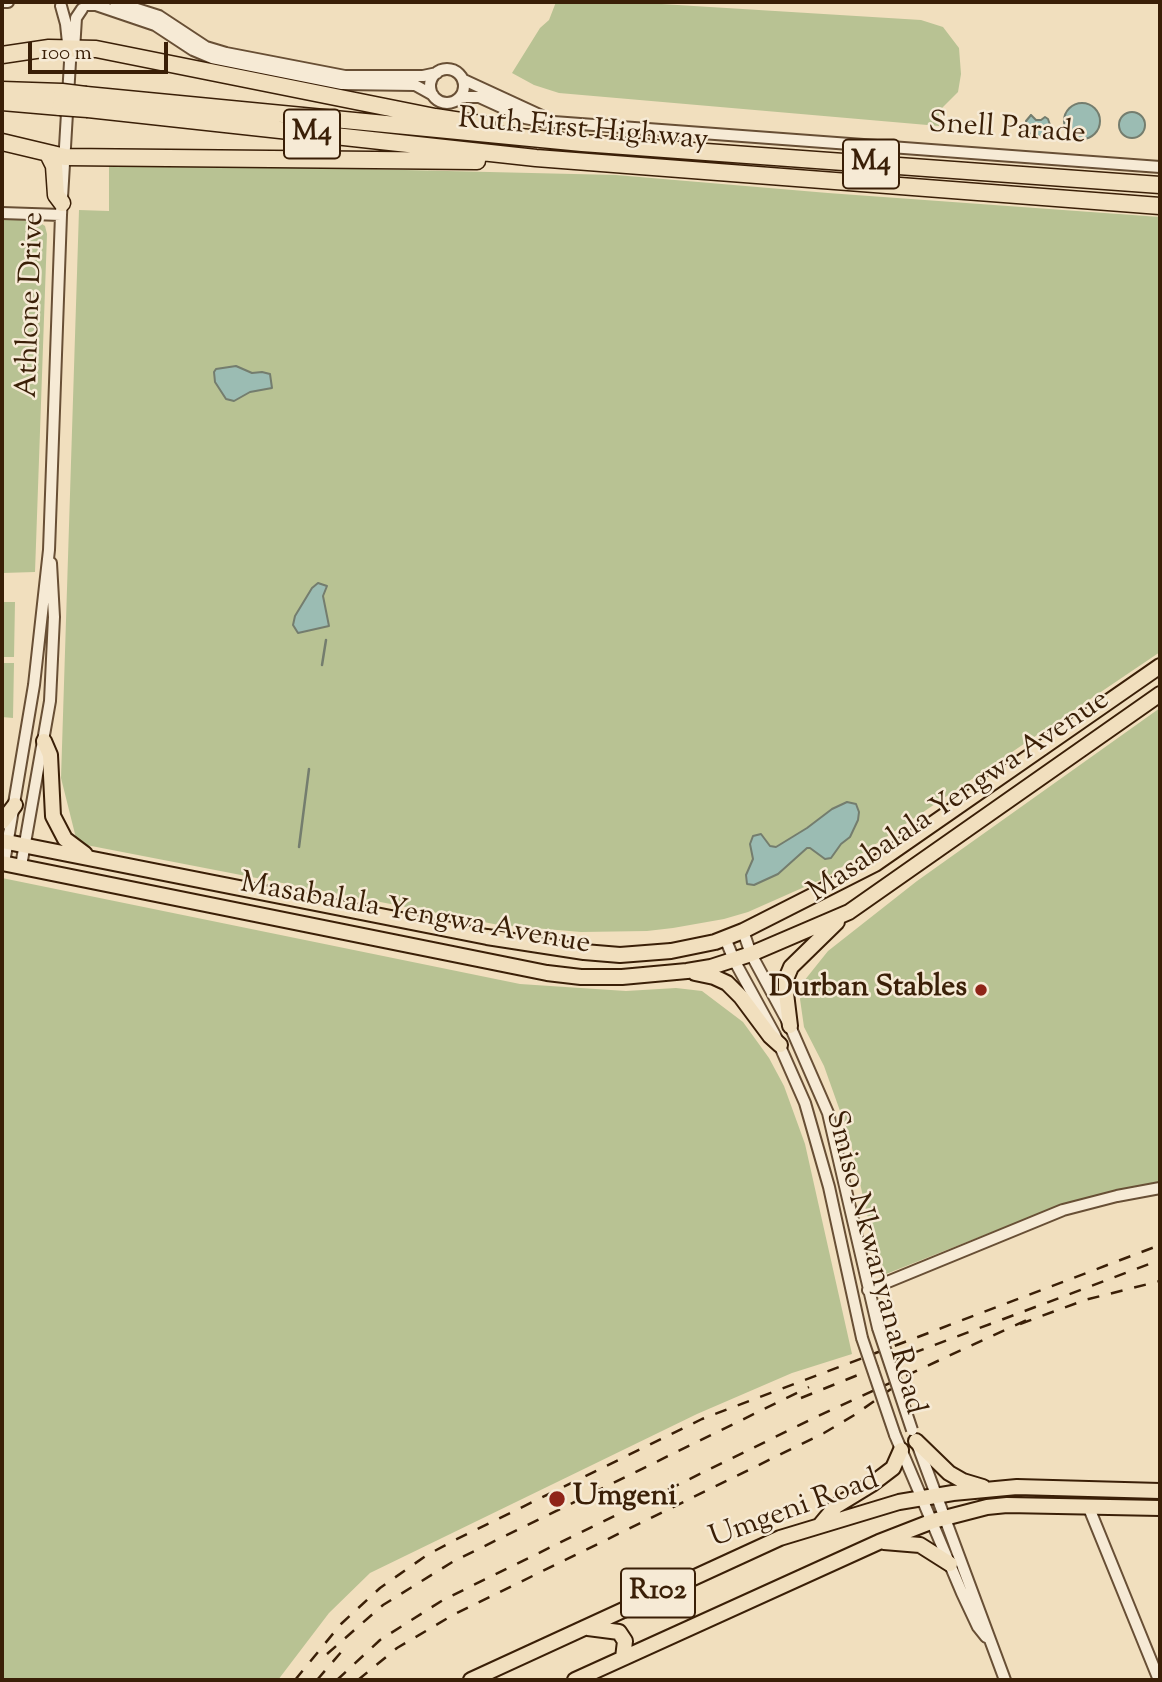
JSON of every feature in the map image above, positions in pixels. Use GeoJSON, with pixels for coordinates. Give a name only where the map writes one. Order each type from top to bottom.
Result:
{"type":"FeatureCollection","features":[{"type":"Feature","properties":{"kind":"highway"},"geometry":{"type":"LineString","coordinates":[[2,55],[48,48],[70,53],[96,49],[435,117],[560,135],[582,143]]}},
{"type":"Feature","properties":{"kind":"highway","name":"Ruth First Highway"},"geometry":{"type":"LineString","coordinates":[[2,90],[61,100],[582,143],[1160,185]]}},
{"type":"Feature","properties":{"kind":"highway","name":"Ruth First Highway"},"geometry":{"type":"LineString","coordinates":[[2,102],[61,100]]}},
{"type":"Feature","properties":{"kind":"highway","name":"Ruth First Highway"},"geometry":{"type":"LineString","coordinates":[[87,102],[536,158],[1160,206]]}},
{"type":"Feature","properties":{"kind":"highway"},"geometry":{"type":"LineString","coordinates":[[2,142],[65,157],[522,161],[536,158]]}},
{"type":"Feature","properties":{"kind":"highway"},"geometry":{"type":"LineString","coordinates":[[48,154],[54,166],[56,195],[61,209]]}},
{"type":"Feature","properties":{"kind":"main road","name":"Masabalala Yengwa Avenue"},"geometry":{"type":"LineString","coordinates":[[5,841],[429,926],[584,952],[644,954],[671,951],[743,931],[839,884],[897,850],[1160,666]]}},
{"type":"Feature","properties":{"kind":"main road","name":"Masabalala Yengwa Avenue"},"geometry":{"type":"LineString","coordinates":[[3,863],[547,973],[622,977],[687,971],[751,954],[849,912],[1160,694]]}},
{"type":"Feature","properties":{"kind":"main road"},"geometry":{"type":"LineString","coordinates":[[44,741],[50,755],[52,816],[65,839],[90,858]]}},
{"type":"Feature","properties":{"kind":"main road"},"geometry":{"type":"LineString","coordinates":[[2,822],[15,805]]}},
{"type":"Feature","properties":{"kind":"main road"},"geometry":{"type":"LineString","coordinates":[[790,1026],[786,979],[791,967],[849,912]]}},
{"type":"Feature","properties":{"kind":"main road"},"geometry":{"type":"LineString","coordinates":[[687,971],[727,983],[780,1045]]}},
{"type":"Feature","properties":{"kind":"main road"},"geometry":{"type":"LineString","coordinates":[[914,1435],[948,1473],[989,1489]]}},
{"type":"Feature","properties":{"kind":"main road"},"geometry":{"type":"LineString","coordinates":[[821,1524],[836,1507],[893,1468],[901,1450]]}},
{"type":"Feature","properties":{"kind":"main road","name":"Umgeni Road"},"geometry":{"type":"LineString","coordinates":[[471,1680],[756,1549],[821,1524],[899,1502],[929,1496],[1017,1487],[1160,1491]]}},
{"type":"Feature","properties":{"kind":"main road","name":"Umgeni Road"},"geometry":{"type":"LineString","coordinates":[[575,1680],[879,1542],[939,1520],[987,1507],[1007,1505],[1160,1508]]}},
{"type":"Feature","properties":{"kind":"main road"},"geometry":{"type":"LineString","coordinates":[[879,1542],[920,1545],[950,1564]]}},
{"type":"Feature","properties":{"kind":"main road"},"geometry":{"type":"LineString","coordinates":[[587,1628],[619,1632],[625,1641],[623,1658]]}},
{"type":"Feature","properties":{"kind":"street"},"geometry":{"type":"LineString","coordinates":[[2,2],[8,2]]}},
{"type":"Feature","properties":{"kind":"street"},"geometry":{"type":"LineString","coordinates":[[58,3],[71,11],[85,5],[96,5],[147,21],[212,58],[342,84],[415,85],[449,103],[463,92],[464,80],[452,69],[423,76],[345,76],[226,53],[206,47],[159,16],[115,2]]}},
{"type":"Feature","properties":{"kind":"street","name":"Athlone Drive"},"geometry":{"type":"LineString","coordinates":[[58,3],[66,24],[70,53]]}},
{"type":"Feature","properties":{"kind":"street","name":"Athlone Drive"},"geometry":{"type":"LineString","coordinates":[[3,863],[34,685],[49,550],[61,209],[70,53],[75,23],[85,5]]}},
{"type":"Feature","properties":{"kind":"street"},"geometry":{"type":"LineString","coordinates":[[433,95],[430,83],[437,72]]}},
{"type":"Feature","properties":{"kind":"street","name":"Snell Parade"},"geometry":{"type":"LineString","coordinates":[[464,80],[527,111],[558,122]]}},
{"type":"Feature","properties":{"kind":"street","name":"Snell Parade"},"geometry":{"type":"LineString","coordinates":[[460,97],[479,97],[525,118],[558,122],[1160,167]]}},
{"type":"Feature","properties":{"kind":"street"},"geometry":{"type":"LineString","coordinates":[[2,213],[61,209]]}},
{"type":"Feature","properties":{"kind":"street","name":"Athlone Drive"},"geometry":{"type":"LineString","coordinates":[[21,866],[50,702],[54,581],[49,550]]}},
{"type":"Feature","properties":{"kind":"street","name":"Smiso Nkwanyana Road"},"geometry":{"type":"LineString","coordinates":[[743,931],[751,954],[790,1026],[828,1113],[878,1328],[914,1435],[929,1496]]}},
{"type":"Feature","properties":{"kind":"street","name":"Smiso Nkwanyana Road"},"geometry":{"type":"LineString","coordinates":[[725,938],[780,1045],[805,1103],[817,1139],[862,1338],[895,1435],[929,1496],[985,1623],[988,1640],[1005,1680]]}},
{"type":"Feature","properties":{"kind":"street"},"geometry":{"type":"LineString","coordinates":[[868,1290],[1063,1210],[1160,1188]]}},
{"type":"Feature","properties":{"kind":"street"},"geometry":{"type":"LineString","coordinates":[[1089,1508],[1159,1680]]}},
{"type":"Feature","properties":{"kind":"street","name":"Smiso Nkwanyana Road"},"geometry":{"type":"LineString","coordinates":[[939,1520],[950,1564],[978,1627],[988,1640]]}},
{"type":"Feature","properties":{"kind":"green space"},"geometry":{"type":"Polygon","coordinates":[[[556,2],[629,2],[921,20],[943,27],[959,48],[961,74],[958,92],[939,111],[939,126],[559,93],[534,85],[512,73],[540,28],[549,20],[556,2]]]}},
{"type":"Feature","properties":{"kind":"green space"},"geometry":{"type":"Polygon","coordinates":[[[109,163],[616,175],[1160,217],[1160,652],[827,877],[748,912],[724,919],[647,931],[581,932],[499,925],[81,844],[77,842],[61,778],[79,210],[109,211],[109,163]]]}},
{"type":"Feature","properties":{"kind":"green space"},"geometry":{"type":"Polygon","coordinates":[[[2,218],[39,222],[45,226],[47,234],[35,572],[2,573],[2,218]]]}},
{"type":"Feature","properties":{"kind":"green space"},"geometry":{"type":"Polygon","coordinates":[[[2,602],[15,602],[14,657],[2,657],[2,602]]]}},
{"type":"Feature","properties":{"kind":"green space"},"geometry":{"type":"Polygon","coordinates":[[[2,663],[14,663],[13,718],[2,717],[2,663]]]}},
{"type":"Feature","properties":{"kind":"green space","name":"Durban Stables"},"geometry":{"type":"Polygon","coordinates":[[[1160,708],[1160,1182],[1117,1190],[1035,1215],[881,1276],[850,1139],[824,1066],[804,1027],[800,999],[804,981],[828,951],[917,881],[1160,708]]]}},
{"type":"Feature","properties":{"kind":"green space"},"geometry":{"type":"Polygon","coordinates":[[[2,878],[520,984],[626,991],[676,988],[702,991],[743,1022],[769,1058],[784,1086],[805,1144],[852,1354],[792,1373],[697,1414],[370,1573],[329,1613],[278,1680],[2,1680],[2,878]]]}},
{"type":"Feature","properties":{"kind":"water"},"geometry":{"type":"Polygon","coordinates":[[[1082,103],[1095,108],[1100,121],[1095,134],[1082,139],[1069,134],[1064,121],[1069,108],[1082,103]]]}},
{"type":"Feature","properties":{"kind":"water"},"geometry":{"type":"Polygon","coordinates":[[[1132,112],[1141,116],[1145,125],[1141,134],[1132,138],[1123,134],[1119,125],[1123,116],[1132,112]]]}},
{"type":"Feature","properties":{"kind":"water"},"geometry":{"type":"Polygon","coordinates":[[[1031,115],[1036,120],[1045,117],[1048,119],[1050,125],[1046,135],[1036,138],[1027,131],[1026,121],[1031,115]]]}},
{"type":"Feature","properties":{"kind":"water"},"geometry":{"type":"Polygon","coordinates":[[[236,366],[252,373],[270,374],[272,388],[250,392],[234,401],[226,399],[215,382],[214,372],[216,369],[236,366]]]}},
{"type":"Feature","properties":{"kind":"water"},"geometry":{"type":"Polygon","coordinates":[[[318,583],[327,586],[323,596],[329,626],[298,633],[293,625],[295,616],[318,583]]]}},
{"type":"Feature","properties":{"kind":"water"},"geometry":{"type":"Polygon","coordinates":[[[847,802],[856,804],[858,820],[850,837],[831,858],[825,859],[807,848],[778,874],[754,885],[747,884],[746,875],[753,859],[750,844],[753,836],[761,834],[770,846],[776,847],[832,809],[847,802]]]}},
{"type":"Feature","properties":{"kind":"waterway"},"geometry":{"type":"LineString","coordinates":[[322,665],[326,640]]}},
{"type":"Feature","properties":{"kind":"waterway"},"geometry":{"type":"LineString","coordinates":[[299,847],[309,769]]}},
{"type":"Feature","properties":{"kind":"railway"},"geometry":{"type":"LineString","coordinates":[[295,1680],[341,1624],[380,1588],[427,1555],[455,1540],[702,1419],[1160,1245]]}},
{"type":"Feature","properties":{"kind":"railway"},"geometry":{"type":"LineString","coordinates":[[801,1398],[1160,1260]]}},
{"type":"Feature","properties":{"kind":"railway"},"geometry":{"type":"LineString","coordinates":[[1020,1324],[1085,1300],[1160,1281]]}},
{"type":"Feature","properties":{"kind":"railway"},"geometry":{"type":"LineString","coordinates":[[337,1680],[380,1640],[443,1600],[816,1417],[1029,1319]]}},
{"type":"Feature","properties":{"kind":"railway"},"geometry":{"type":"LineString","coordinates":[[327,1654],[383,1605],[454,1561],[809,1387]]}},
{"type":"Feature","properties":{"kind":"railway"},"geometry":{"type":"LineString","coordinates":[[358,1680],[397,1648],[453,1615],[824,1433],[891,1389]]}},
{"type":"Feature","properties":{"kind":"railway"},"geometry":{"type":"LineString","coordinates":[[317,1680],[343,1650]]}},
{"type":"Feature","properties":{"kind":"place","name":"Durban Stables"},"geometry":{"type":"Point","coordinates":[981,990]}},
{"type":"Feature","properties":{"kind":"place","name":"Umgeni"},"geometry":{"type":"Point","coordinates":[557,1499]}}]}
